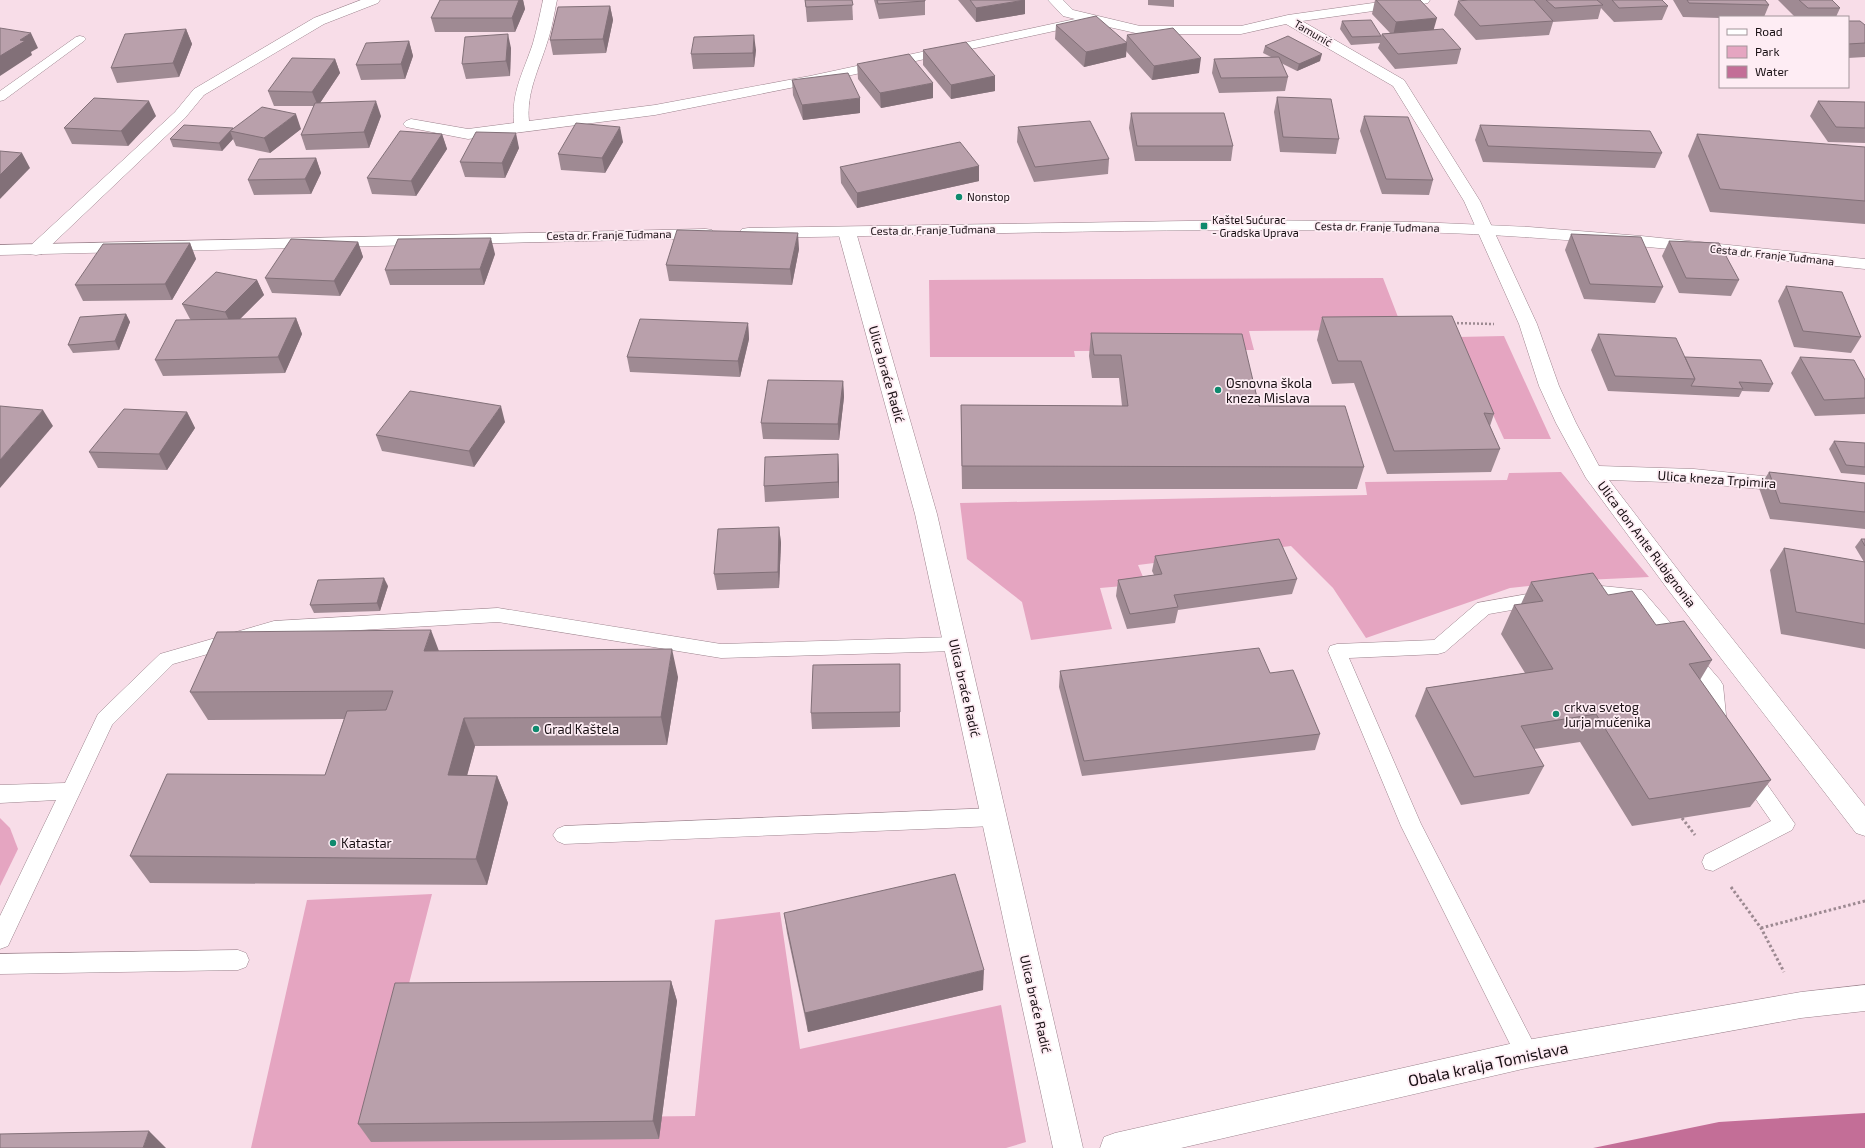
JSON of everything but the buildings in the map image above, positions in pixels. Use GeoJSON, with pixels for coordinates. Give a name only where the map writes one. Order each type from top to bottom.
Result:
{"type":"FeatureCollection","features":[{"type":"Feature","properties":{"kind":"street"},"geometry":{"type":"LineString","coordinates":[[36,250],[180,115],[199,92],[319,21],[374,0]]}},
{"type":"Feature","properties":{"kind":"street"},"geometry":{"type":"LineString","coordinates":[[522,127],[520,107],[532,64],[540,43],[550,0]]}},
{"type":"Feature","properties":{"kind":"street","name":"Tamunić"},"geometry":{"type":"LineString","coordinates":[[1054,0],[1068,13],[1140,30],[1241,30],[1288,19],[1399,83],[1472,201],[1486,230]]}},
{"type":"Feature","properties":{"kind":"street"},"geometry":{"type":"LineString","coordinates":[[1288,19],[1423,0]]}},
{"type":"Feature","properties":{"kind":"street"},"geometry":{"type":"LineString","coordinates":[[411,124],[468,134],[662,108],[810,80],[1094,19]]}},
{"type":"Feature","properties":{"kind":"street","name":"Cesta dr. Franje Tuđmana"},"geometry":{"type":"LineString","coordinates":[[0,250],[733,233],[1270,225],[1486,230],[1564,234],[1865,264]]}},
{"type":"Feature","properties":{"kind":"street","name":"Ulica don Ante Rubignonia"},"geometry":{"type":"LineString","coordinates":[[1486,230],[1528,324],[1549,386],[1566,423],[1593,473],[1677,585],[1865,825]]}},
{"type":"Feature","properties":{"kind":"street","name":"Ulica braće Radić"},"geometry":{"type":"LineString","coordinates":[[847,232],[926,514],[1068,1148]]}},
{"type":"Feature","properties":{"kind":"street","name":"Ulica kneza Trpimira"},"geometry":{"type":"LineString","coordinates":[[1593,473],[1640,473],[1735,478],[1812,487]]}},
{"type":"Feature","properties":{"kind":"street","name":"Obala kralja Tomislava"},"geometry":{"type":"LineString","coordinates":[[1115,1148],[1527,1054],[1801,1005],[1865,998]]}},
{"type":"Feature","properties":{"kind":"lane"},"geometry":{"type":"LineString","coordinates":[[0,97],[80,39]]}},
{"type":"Feature","properties":{"kind":"lane"},"geometry":{"type":"LineString","coordinates":[[1527,1054],[1411,826],[1337,651],[1438,647],[1484,608],[1583,591],[1636,595],[1713,685],[1718,732],[1786,824],[1713,862]]}},
{"type":"Feature","properties":{"kind":"lane"},"geometry":{"type":"LineString","coordinates":[[0,939],[106,720],[167,659],[274,628],[498,615],[721,651],[955,644]]}},
{"type":"Feature","properties":{"kind":"lane"},"geometry":{"type":"LineString","coordinates":[[0,794],[71,791]]}},
{"type":"Feature","properties":{"kind":"lane"},"geometry":{"type":"LineString","coordinates":[[564,835],[994,817]]}},
{"type":"Feature","properties":{"kind":"lane"},"geometry":{"type":"LineString","coordinates":[[0,964],[238,960]]}},
{"type":"Feature","properties":{"kind":"path"},"geometry":{"type":"LineString","coordinates":[[1445,323],[1528,324]]}},
{"type":"Feature","properties":{"kind":"path"},"geometry":{"type":"LineString","coordinates":[[1682,818],[1761,928],[1801,1005]]}},
{"type":"Feature","properties":{"kind":"path"},"geometry":{"type":"LineString","coordinates":[[1761,928],[1865,901]]}},
{"type":"Feature","properties":{"kind":"green space"},"geometry":{"type":"Polygon","coordinates":[[[1383,278],[1403,330],[1249,331],[1254,350],[1074,351],[1075,357],[930,357],[929,280],[1383,278]]]}},
{"type":"Feature","properties":{"kind":"green space"},"geometry":{"type":"Polygon","coordinates":[[[1504,336],[1551,439],[1504,439],[1458,337],[1504,336]]]}},
{"type":"Feature","properties":{"kind":"green space"},"geometry":{"type":"Polygon","coordinates":[[[1561,472],[1649,577],[1585,580],[1510,588],[1366,638],[1333,588],[1291,546],[1138,565],[1146,584],[1100,588],[1112,629],[1031,640],[1022,602],[967,559],[960,503],[1367,495],[1365,482],[1507,480],[1509,473],[1561,472]]]}},
{"type":"Feature","properties":{"kind":"green space"},"geometry":{"type":"Polygon","coordinates":[[[0,818],[10,828],[18,849],[0,886],[0,818]]]}},
{"type":"Feature","properties":{"kind":"green space"},"geometry":{"type":"Polygon","coordinates":[[[432,894],[374,1120],[695,1116],[715,920],[780,912],[800,1049],[1001,1005],[1026,1142],[1006,1148],[251,1148],[307,900],[432,894]]]}},
{"type":"Feature","properties":{"kind":"water"},"geometry":{"type":"Polygon","coordinates":[[[1865,1113],[1865,1148],[1593,1148],[1719,1122],[1865,1113]]]}},
{"type":"Feature","properties":{"kind":"place","name":"Nonstop"},"geometry":{"type":"Point","coordinates":[959,197]}},
{"type":"Feature","properties":{"kind":"place","name":"Kaštel Sućurac - Gradska Uprava"},"geometry":{"type":"Point","coordinates":[1204,226]}},
{"type":"Feature","properties":{"kind":"place","name":"Osnovna škola kneza Mislava"},"geometry":{"type":"Point","coordinates":[1218,390]}},
{"type":"Feature","properties":{"kind":"place","name":"crkva svetog Jurja mučenika"},"geometry":{"type":"Point","coordinates":[1556,714]}},
{"type":"Feature","properties":{"kind":"place","name":"Grad Kaštela"},"geometry":{"type":"Point","coordinates":[536,729]}},
{"type":"Feature","properties":{"kind":"place","name":"Katastar"},"geometry":{"type":"Point","coordinates":[333,843]}}]}
